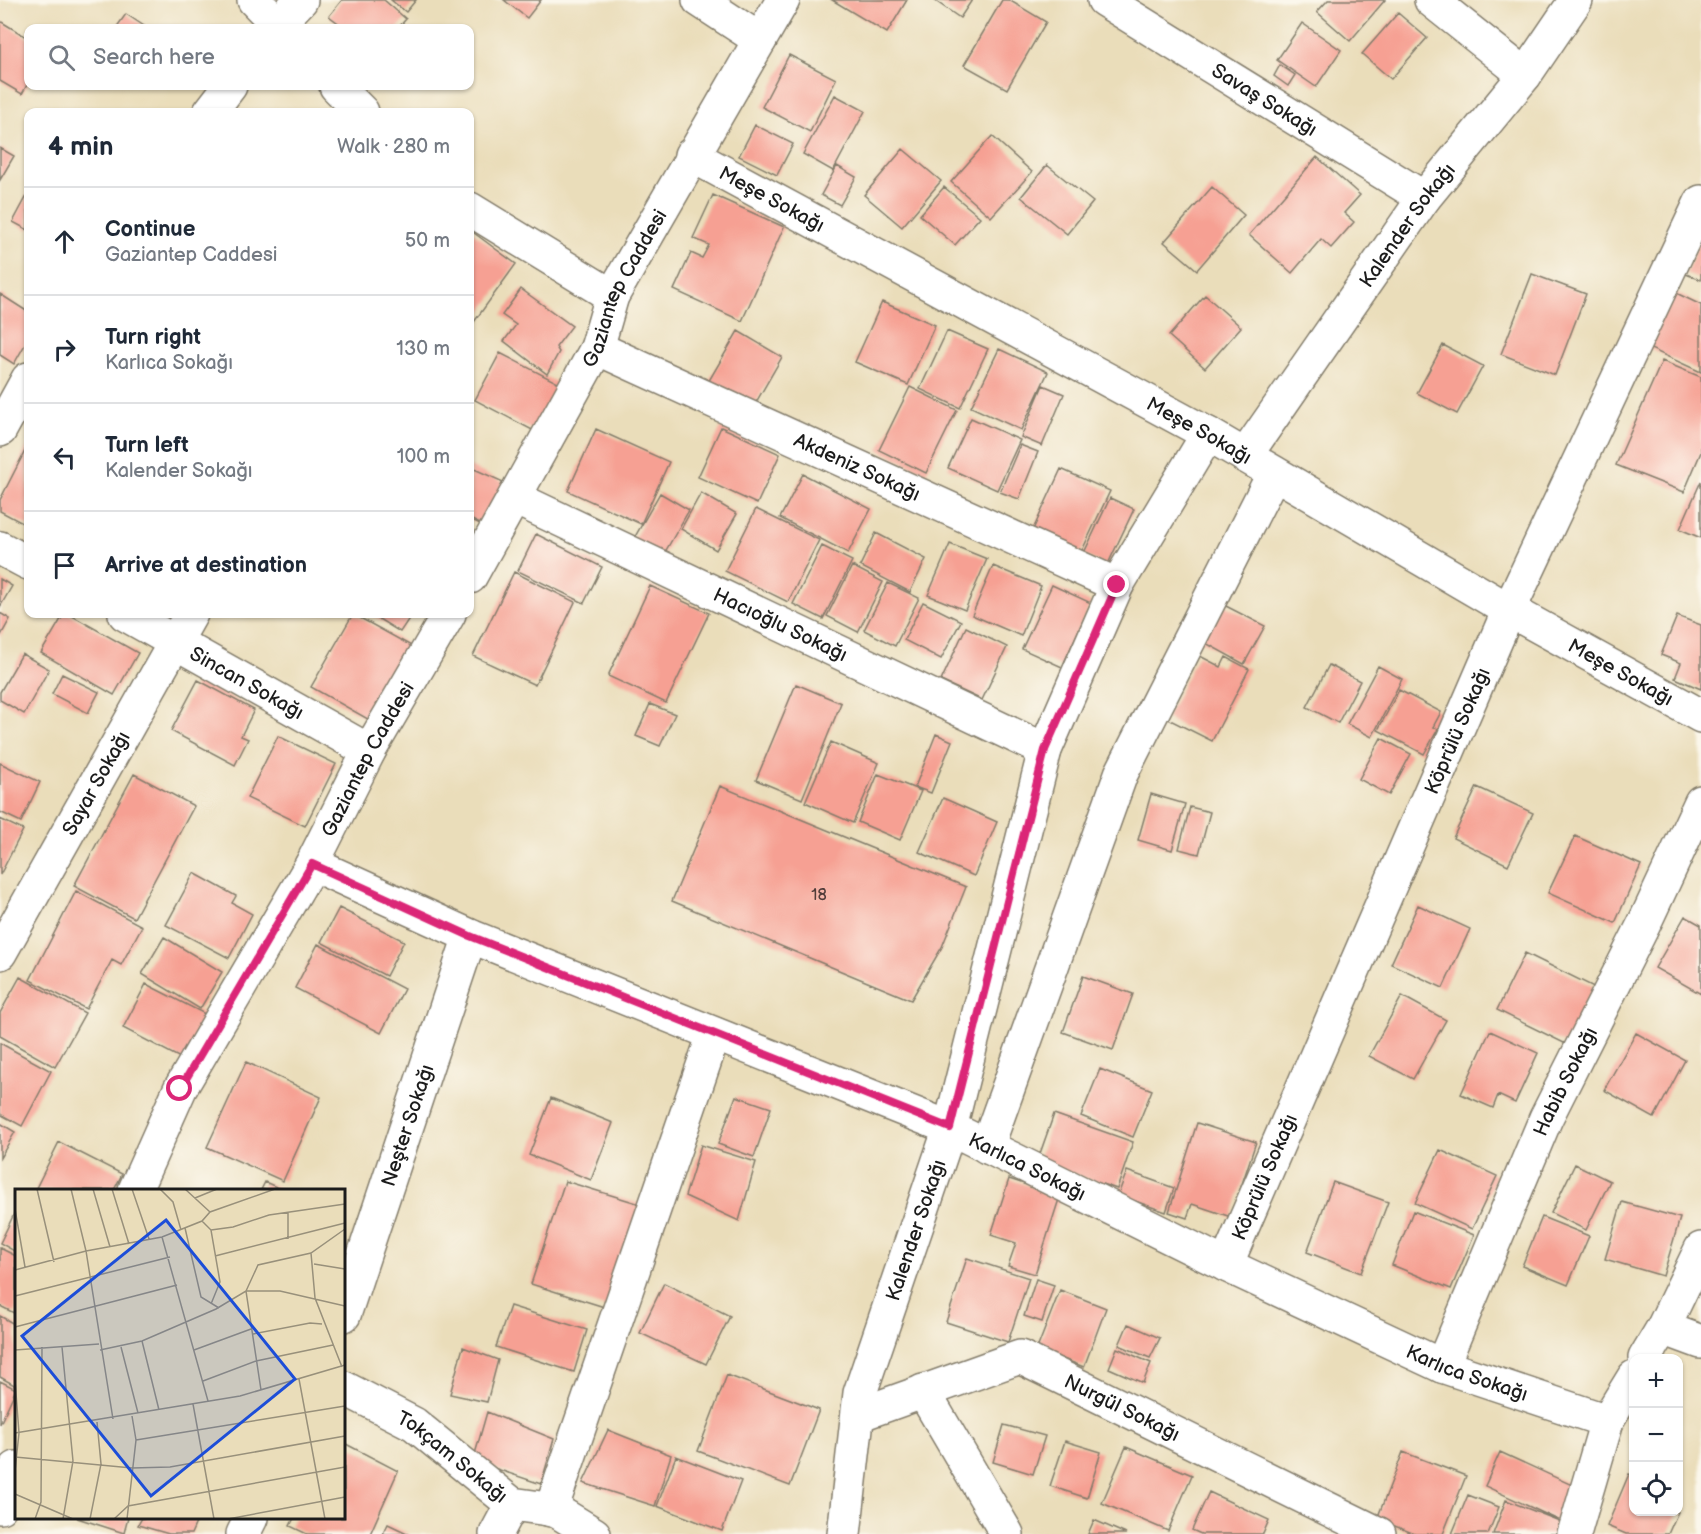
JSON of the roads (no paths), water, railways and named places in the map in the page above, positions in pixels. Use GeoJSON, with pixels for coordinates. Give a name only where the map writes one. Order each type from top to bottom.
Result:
{"type":"FeatureCollection","features":[{"type":"Feature","properties":{"kind":"street"},"geometry":{"type":"LineString","coordinates":[[254,0],[274,24]]}},
{"type":"Feature","properties":{"kind":"street"},"geometry":{"type":"LineString","coordinates":[[280,24],[302,0]]}},
{"type":"Feature","properties":{"kind":"street"},"geometry":{"type":"LineString","coordinates":[[699,0],[760,40]]}},
{"type":"Feature","properties":{"kind":"street","name":"Gaziantep Caddesi"},"geometry":{"type":"LineString","coordinates":[[474,570],[597,348],[612,296],[691,155],[783,0]]}},
{"type":"Feature","properties":{"kind":"street","name":"Savaş Sokağı"},"geometry":{"type":"LineString","coordinates":[[1104,0],[1424,198]]}},
{"type":"Feature","properties":{"kind":"street"},"geometry":{"type":"LineString","coordinates":[[1431,0],[1525,75]]}},
{"type":"Feature","properties":{"kind":"street","name":"Kalender Sokağı"},"geometry":{"type":"LineString","coordinates":[[1245,456],[1424,198],[1525,75],[1576,0]]}},
{"type":"Feature","properties":{"kind":"street"},"geometry":{"type":"LineString","coordinates":[[213,108],[227,90]]}},
{"type":"Feature","properties":{"kind":"street"},"geometry":{"type":"LineString","coordinates":[[340,90],[359,108]]}},
{"type":"Feature","properties":{"kind":"street","name":"Meşe Sokağı"},"geometry":{"type":"LineString","coordinates":[[691,155],[1208,434],[1509,610],[1701,716]]}},
{"type":"Feature","properties":{"kind":"street","name":"Köprülü Sokağı"},"geometry":{"type":"LineString","coordinates":[[1226,1265],[1509,610],[1701,202]]}},
{"type":"Feature","properties":{"kind":"street"},"geometry":{"type":"LineString","coordinates":[[474,211],[612,296]]}},
{"type":"Feature","properties":{"kind":"street","name":"Akdeniz Sokağı"},"geometry":{"type":"LineString","coordinates":[[597,348],[1117,585]]}},
{"type":"Feature","properties":{"kind":"street"},"geometry":{"type":"LineString","coordinates":[[0,430],[24,386]]}},
{"type":"Feature","properties":{"kind":"street","name":"Kalender Sokağı"},"geometry":{"type":"LineString","coordinates":[[844,1534],[860,1393],[950,1128],[1045,750],[1117,585],[1208,434]]}},
{"type":"Feature","properties":{"kind":"street"},"geometry":{"type":"LineString","coordinates":[[987,1147],[1121,774],[1274,473]]}},
{"type":"Feature","properties":{"kind":"street","name":"Hacıoğlu Sokağı"},"geometry":{"type":"LineString","coordinates":[[515,498],[1045,750]]}},
{"type":"Feature","properties":{"kind":"street"},"geometry":{"type":"LineString","coordinates":[[0,548],[24,561]]}},
{"type":"Feature","properties":{"kind":"street","name":"Sincan Sokağı"},"geometry":{"type":"LineString","coordinates":[[143,618],[183,627],[369,751]]}},
{"type":"Feature","properties":{"kind":"street","name":"Gaziantep Caddesi"},"geometry":{"type":"LineString","coordinates":[[136,1189],[180,1089],[312,864],[369,751],[446,618]]}},
{"type":"Feature","properties":{"kind":"street","name":"Sayar Sokağı"},"geometry":{"type":"LineString","coordinates":[[0,953],[183,627]]}},
{"type":"Feature","properties":{"kind":"street","name":"Habib Sokağı"},"geometry":{"type":"LineString","coordinates":[[1442,1366],[1546,1118],[1644,924],[1701,802]]}},
{"type":"Feature","properties":{"kind":"street","name":"Karlıca Sokağı"},"geometry":{"type":"LineString","coordinates":[[312,864],[470,936],[950,1128],[1226,1265],[1442,1366],[1607,1421]]}},
{"type":"Feature","properties":{"kind":"street","name":"Neşter Sokağı"},"geometry":{"type":"LineString","coordinates":[[345,1312],[470,936]]}},
{"type":"Feature","properties":{"kind":"street"},"geometry":{"type":"LineString","coordinates":[[552,1510],[714,1034]]}},
{"type":"Feature","properties":{"kind":"street"},"geometry":{"type":"LineString","coordinates":[[1648,1354],[1701,1249]]}},
{"type":"Feature","properties":{"kind":"street"},"geometry":{"type":"LineString","coordinates":[[1663,1328],[1701,1342]]}},
{"type":"Feature","properties":{"kind":"street","name":"Nurgül Sokağı"},"geometry":{"type":"LineString","coordinates":[[858,1415],[1020,1357],[1379,1534]]}},
{"type":"Feature","properties":{"kind":"street"},"geometry":{"type":"LineString","coordinates":[[1574,1534],[1607,1421],[1629,1385]]}},
{"type":"Feature","properties":{"kind":"street","name":"Tokçam Sokağı"},"geometry":{"type":"LineString","coordinates":[[345,1389],[414,1424],[512,1504],[552,1510],[594,1534]]}},
{"type":"Feature","properties":{"kind":"street"},"geometry":{"type":"LineString","coordinates":[[923,1392],[1007,1534]]}},
{"type":"Feature","properties":{"kind":"street"},"geometry":{"type":"LineString","coordinates":[[0,1507],[15,1470]]}},
{"type":"Feature","properties":{"kind":"street"},"geometry":{"type":"LineString","coordinates":[[496,1534],[512,1504]]}},
{"type":"Feature","properties":{"kind":"street"},"geometry":{"type":"LineString","coordinates":[[243,1534],[250,1519]]}}]}
